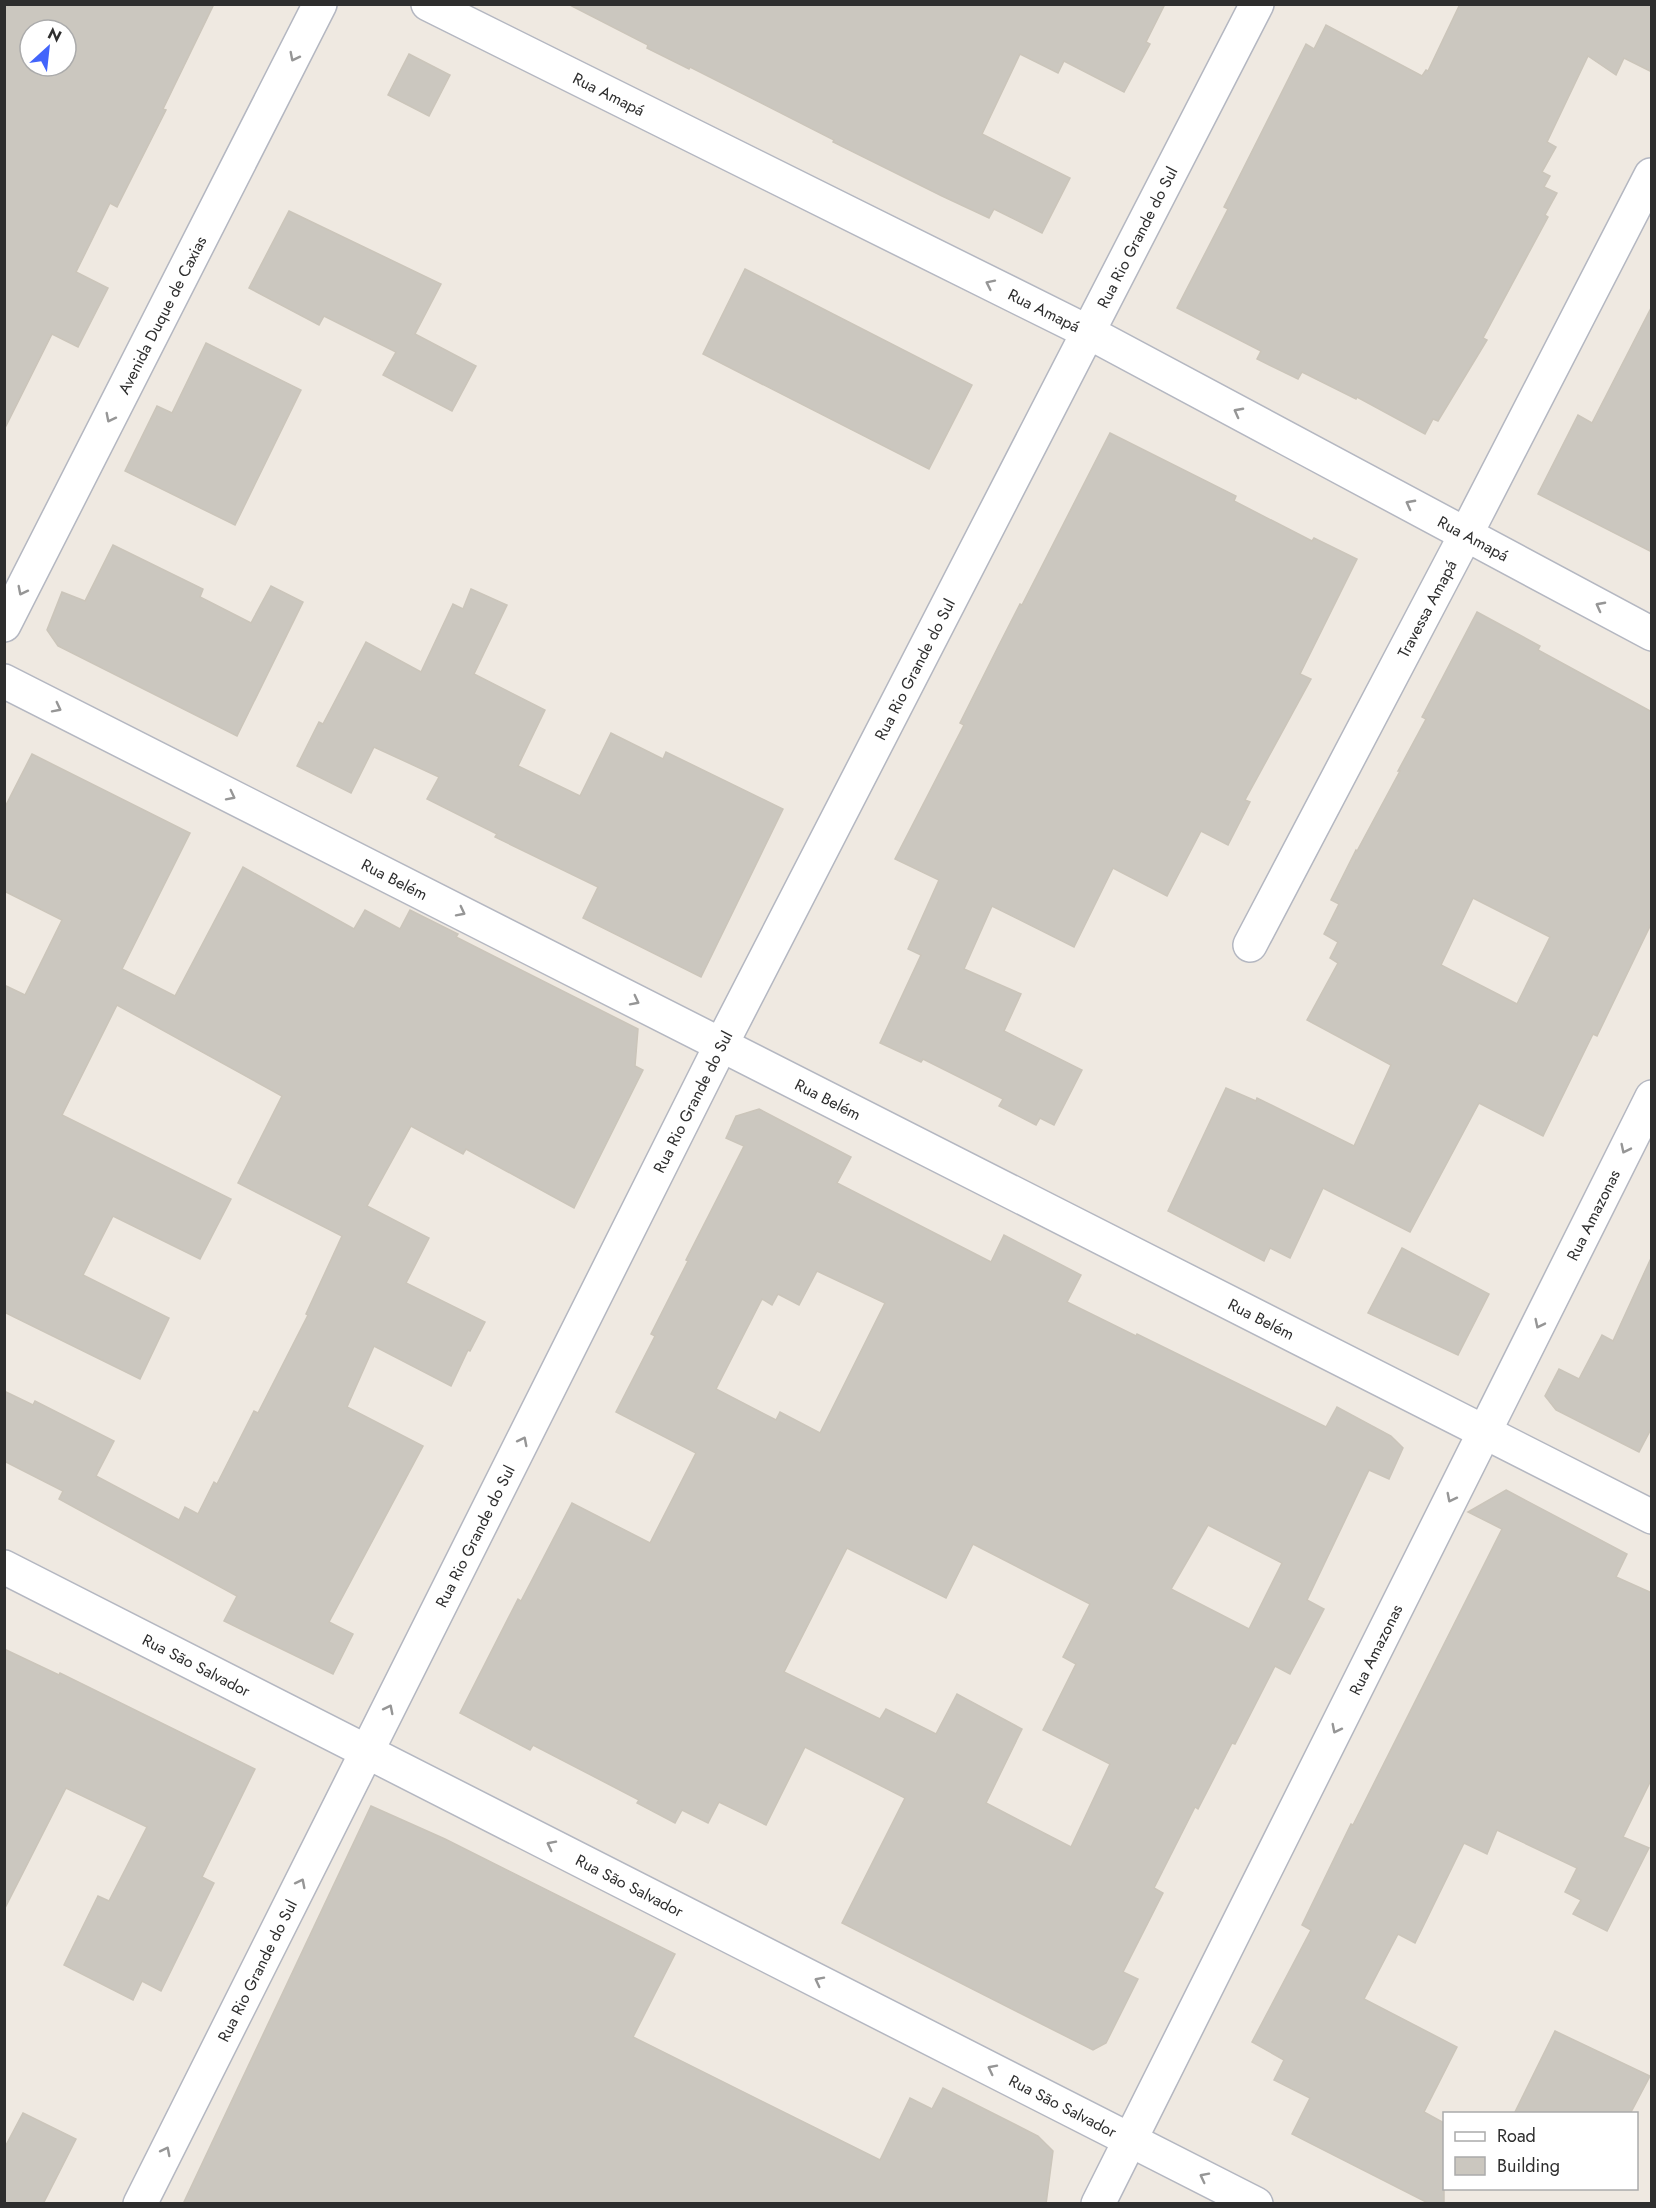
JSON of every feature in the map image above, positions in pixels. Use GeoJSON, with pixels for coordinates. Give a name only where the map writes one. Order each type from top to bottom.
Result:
{"type":"FeatureCollection","features":[{"type":"Feature","properties":{"kind":"street","name":"Avenida Duque de Caxias"},"geometry":{"type":"LineString","coordinates":[[4,625],[320,4]]}},
{"type":"Feature","properties":{"kind":"street","name":"Rua Amapá"},"geometry":{"type":"LineString","coordinates":[[428,4],[1088,332],[1652,634]]}},
{"type":"Feature","properties":{"kind":"street","name":"Rua Rio Grande do Sul"},"geometry":{"type":"LineString","coordinates":[[140,2204],[721,1044],[1257,4]]}},
{"type":"Feature","properties":{"kind":"street","name":"Travessa Amapá"},"geometry":{"type":"LineString","coordinates":[[1250,945],[1651,175]]}},
{"type":"Feature","properties":{"kind":"street","name":"Rua Belém"},"geometry":{"type":"LineString","coordinates":[[4,681],[1652,1517]]}},
{"type":"Feature","properties":{"kind":"street","name":"Rua Amazonas"},"geometry":{"type":"LineString","coordinates":[[1098,2204],[1652,1096]]}},
{"type":"Feature","properties":{"kind":"street","name":"Rua São Salvador"},"geometry":{"type":"LineString","coordinates":[[4,1568],[1256,2204]]}},
{"type":"Feature","properties":{"kind":"building"},"geometry":{"type":"Polygon","coordinates":[[[4,4],[214,4],[163,109],[166,110],[117,207],[110,203],[76,272],[108,288],[78,347],[52,334],[4,430],[4,4]]]}},
{"type":"Feature","properties":{"kind":"building"},"geometry":{"type":"Polygon","coordinates":[[[568,4],[1165,4],[1146,42],[1150,44],[1124,92],[1064,61],[1058,73],[1020,54],[982,134],[1070,178],[1042,233],[994,209],[989,218],[942,196],[690,67],[689,69],[647,48],[648,45],[568,4]]]}},
{"type":"Feature","properties":{"kind":"building"},"geometry":{"type":"Polygon","coordinates":[[[1460,4],[1652,4],[1652,72],[1624,58],[1616,75],[1588,56],[1547,142],[1556,147],[1542,172],[1550,176],[1544,187],[1557,193],[1545,215],[1548,217],[1483,338],[1487,340],[1438,421],[1433,419],[1425,434],[1357,397],[1356,399],[1302,372],[1298,379],[1257,359],[1261,351],[1177,308],[1228,209],[1224,207],[1306,44],[1314,49],[1326,25],[1422,76],[1426,70],[1428,71],[1460,4]]]}},
{"type":"Feature","properties":{"kind":"building"},"geometry":{"type":"Polygon","coordinates":[[[409,54],[450,75],[429,116],[388,95],[409,54]]]}},
{"type":"Feature","properties":{"kind":"building"},"geometry":{"type":"Polygon","coordinates":[[[289,211],[441,284],[415,334],[476,366],[452,411],[383,375],[396,352],[324,316],[319,325],[249,288],[289,211]]]}},
{"type":"Feature","properties":{"kind":"building"},"geometry":{"type":"Polygon","coordinates":[[[745,269],[972,385],[929,469],[703,354],[745,269]]]}},
{"type":"Feature","properties":{"kind":"building"},"geometry":{"type":"Polygon","coordinates":[[[1652,306],[1652,552],[1538,494],[1578,415],[1592,423],[1652,306]]]}},
{"type":"Feature","properties":{"kind":"building"},"geometry":{"type":"Polygon","coordinates":[[[206,343],[301,390],[235,525],[125,471],[157,406],[172,413],[206,343]]]}},
{"type":"Feature","properties":{"kind":"building"},"geometry":{"type":"Polygon","coordinates":[[[1110,433],[1236,496],[1234,501],[1312,541],[1314,538],[1357,559],[1300,674],[1311,679],[1245,800],[1250,802],[1228,845],[1201,831],[1167,896],[1113,868],[1074,947],[992,906],[964,969],[1021,994],[1004,1031],[1082,1070],[1054,1125],[1040,1118],[1036,1125],[999,1106],[1003,1099],[923,1059],[921,1062],[880,1043],[921,955],[908,949],[939,880],[895,859],[964,725],[960,723],[999,645],[1020,604],[1022,605],[1110,433]]]}},
{"type":"Feature","properties":{"kind":"building"},"geometry":{"type":"Polygon","coordinates":[[[113,545],[203,589],[200,597],[251,623],[271,586],[303,602],[237,736],[58,646],[47,630],[62,592],[85,601],[113,545]]]}},
{"type":"Feature","properties":{"kind":"building"},"geometry":{"type":"Polygon","coordinates":[[[471,589],[507,605],[474,674],[545,710],[518,766],[580,796],[611,733],[663,759],[666,752],[783,809],[701,977],[583,918],[598,887],[495,837],[497,834],[427,799],[439,777],[374,747],[351,793],[297,766],[319,722],[323,724],[366,642],[421,672],[453,604],[463,609],[471,589]]]}},
{"type":"Feature","properties":{"kind":"building"},"geometry":{"type":"Polygon","coordinates":[[[1477,612],[1540,646],[1538,650],[1652,712],[1652,922],[1597,1036],[1593,1034],[1543,1136],[1479,1103],[1410,1232],[1323,1188],[1290,1258],[1270,1248],[1264,1261],[1168,1211],[1226,1088],[1256,1101],[1257,1098],[1354,1146],[1391,1065],[1307,1020],[1338,963],[1330,958],[1338,942],[1324,934],[1339,904],[1331,900],[1426,719],[1422,717],[1477,612]],[[1473,898],[1441,965],[1517,1004],[1550,937],[1473,898]]]}},
{"type":"Feature","properties":{"kind":"building"},"geometry":{"type":"Polygon","coordinates":[[[32,754],[190,833],[122,969],[175,996],[243,867],[354,929],[365,910],[400,929],[410,910],[458,934],[456,937],[638,1029],[635,1066],[643,1070],[574,1208],[466,1149],[463,1154],[411,1126],[367,1206],[429,1238],[406,1283],[485,1322],[470,1351],[468,1350],[451,1386],[374,1346],[347,1407],[423,1446],[329,1622],[353,1634],[333,1674],[224,1621],[237,1596],[59,1499],[63,1491],[4,1461],[4,1391],[33,1405],[35,1401],[114,1441],[96,1476],[179,1520],[185,1507],[198,1514],[214,1482],[217,1484],[254,1411],[258,1413],[308,1315],[306,1314],[342,1236],[238,1183],[282,1096],[117,1005],[62,1115],[231,1199],[200,1259],[113,1216],[83,1275],[169,1318],[140,1379],[4,1312],[4,985],[25,995],[62,920],[4,891],[4,809],[32,754]]]}},
{"type":"Feature","properties":{"kind":"building"},"geometry":{"type":"Polygon","coordinates":[[[759,1109],[851,1157],[837,1183],[991,1262],[1004,1235],[1081,1275],[1067,1302],[1326,1427],[1337,1407],[1391,1436],[1403,1448],[1389,1479],[1369,1470],[1307,1600],[1324,1609],[1290,1674],[1275,1666],[1235,1744],[1232,1743],[1198,1809],[1195,1807],[1154,1888],[1163,1893],[1123,1972],[1138,1979],[1106,2043],[1093,2050],[842,1923],[905,1798],[805,1747],[766,1825],[719,1802],[708,1823],[682,1810],[675,1823],[637,1803],[639,1800],[533,1745],[530,1750],[460,1713],[518,1599],[521,1601],[572,1503],[650,1543],[696,1453],[616,1412],[655,1336],[651,1334],[688,1261],[686,1260],[744,1146],[726,1138],[736,1116],[759,1109]],[[817,1271],[799,1305],[778,1294],[772,1305],[762,1299],[716,1389],[776,1420],[780,1412],[820,1433],[885,1303],[817,1271]],[[1208,1525],[1171,1589],[1249,1629],[1282,1563],[1208,1525]],[[973,1544],[946,1598],[847,1548],[784,1672],[880,1719],[886,1709],[936,1734],[957,1694],[1022,1729],[986,1803],[1071,1847],[1110,1764],[1043,1730],[1076,1664],[1063,1657],[1090,1604],[973,1544]]]}},
{"type":"Feature","properties":{"kind":"building"},"geometry":{"type":"Polygon","coordinates":[[[1402,1248],[1489,1294],[1458,1355],[1368,1313],[1402,1248]]]}},
{"type":"Feature","properties":{"kind":"building"},"geometry":{"type":"Polygon","coordinates":[[[1652,1256],[1652,1427],[1639,1452],[1556,1410],[1545,1396],[1559,1369],[1579,1379],[1602,1335],[1613,1341],[1652,1256]]]}},
{"type":"Feature","properties":{"kind":"building"},"geometry":{"type":"Polygon","coordinates":[[[1506,1490],[1627,1554],[1616,1577],[1652,1593],[1652,1778],[1623,1837],[1649,1848],[1607,1931],[1573,1914],[1581,1900],[1565,1892],[1577,1868],[1497,1830],[1487,1854],[1464,1843],[1415,1943],[1398,1934],[1364,1999],[1457,2047],[1424,2112],[1443,2122],[1444,2204],[1430,2204],[1292,2134],[1310,2098],[1274,2080],[1284,2060],[1252,2042],[1311,1930],[1302,1925],[1351,1824],[1353,1825],[1502,1529],[1468,1512],[1506,1490]]]}},
{"type":"Feature","properties":{"kind":"building"},"geometry":{"type":"Polygon","coordinates":[[[4,1649],[59,1675],[60,1673],[255,1769],[202,1877],[214,1883],[161,1991],[142,1981],[133,2000],[64,1965],[98,1896],[109,1901],[147,1827],[66,1788],[4,1910],[4,1649]]]}},
{"type":"Feature","properties":{"kind":"building"},"geometry":{"type":"Polygon","coordinates":[[[371,1806],[445,1839],[675,1954],[633,2037],[880,2160],[910,2098],[932,2109],[943,2088],[1038,2136],[1053,2151],[1046,2204],[183,2204],[371,1806]]]}},
{"type":"Feature","properties":{"kind":"building"},"geometry":{"type":"Polygon","coordinates":[[[1555,2031],[1650,2076],[1631,2112],[1515,2112],[1555,2031]]]}},
{"type":"Feature","properties":{"kind":"building"},"geometry":{"type":"Polygon","coordinates":[[[23,2113],[76,2139],[43,2204],[4,2204],[4,2149],[23,2113]]]}}]}
